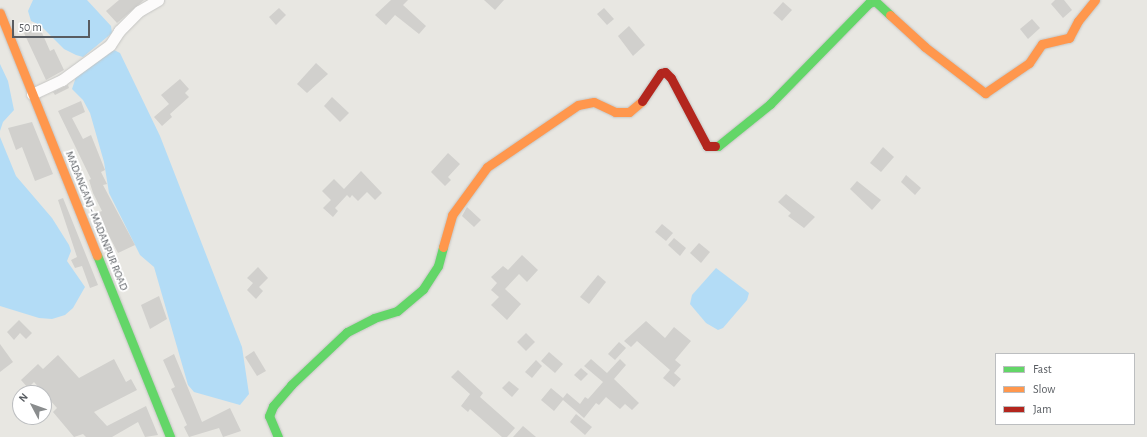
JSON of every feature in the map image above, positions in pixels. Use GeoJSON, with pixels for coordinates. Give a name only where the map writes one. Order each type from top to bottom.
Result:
{"type":"FeatureCollection","features":[{"type":"Feature","properties":{"kind":"street"},"geometry":{"type":"LineString","coordinates":[[32,94],[62,80],[110,45],[119,31],[139,11],[158,0]]}},
{"type":"Feature","properties":{"kind":"street"},"geometry":{"type":"LineString","coordinates":[[278,437],[269,416],[273,406],[291,385],[347,332],[374,318],[398,311],[423,289],[438,266],[454,210],[487,167],[578,105],[594,102],[616,112],[629,112],[639,106],[661,73],[665,72],[671,78],[707,146],[718,146],[770,104],[869,3],[875,1],[924,47],[985,93],[1029,63],[1042,44],[1069,38],[1078,21],[1095,0]]}},
{"type":"Feature","properties":{"kind":"street","name":"MADANGANJ - MADANPUR ROAD"},"geometry":{"type":"LineString","coordinates":[[1,19],[170,437]]}},
{"type":"Feature","properties":{"kind":"water"},"geometry":{"type":"Polygon","coordinates":[[[33,0],[87,0],[111,26],[112,33],[83,57],[76,55],[64,49],[40,25],[31,21],[28,11],[33,0]]]}},
{"type":"Feature","properties":{"kind":"water"},"geometry":{"type":"Polygon","coordinates":[[[114,50],[120,53],[160,136],[242,347],[249,394],[240,405],[194,392],[188,385],[154,267],[140,255],[109,193],[104,162],[90,113],[83,100],[72,89],[76,77],[114,50]]]}},
{"type":"Feature","properties":{"kind":"water"},"geometry":{"type":"Polygon","coordinates":[[[0,64],[8,81],[14,110],[3,122],[0,131],[0,64]]]}},
{"type":"Feature","properties":{"kind":"water"},"geometry":{"type":"Polygon","coordinates":[[[0,137],[16,176],[52,218],[69,245],[71,251],[67,261],[85,287],[73,308],[65,315],[52,319],[39,318],[0,306],[0,137]]]}},
{"type":"Feature","properties":{"kind":"water"},"geometry":{"type":"Polygon","coordinates":[[[716,268],[749,293],[747,300],[723,328],[718,330],[706,323],[690,304],[692,295],[716,268]]]}},
{"type":"Feature","properties":{"kind":"building"},"geometry":{"type":"Polygon","coordinates":[[[119,0],[144,0],[117,23],[106,11],[119,0]]]}},
{"type":"Feature","properties":{"kind":"building"},"geometry":{"type":"Polygon","coordinates":[[[391,0],[408,0],[403,5],[426,26],[419,34],[395,15],[386,25],[375,15],[391,0]]]}},
{"type":"Feature","properties":{"kind":"building"},"geometry":{"type":"Polygon","coordinates":[[[484,0],[504,0],[495,10],[484,0]]]}},
{"type":"Feature","properties":{"kind":"building"},"geometry":{"type":"Polygon","coordinates":[[[1055,0],[1064,0],[1072,10],[1063,18],[1051,4],[1055,0]]]}},
{"type":"Feature","properties":{"kind":"building"},"geometry":{"type":"Polygon","coordinates":[[[783,2],[792,10],[782,21],[773,13],[783,2]]]}},
{"type":"Feature","properties":{"kind":"building"},"geometry":{"type":"Polygon","coordinates":[[[279,8],[286,15],[276,25],[269,17],[279,8]]]}},
{"type":"Feature","properties":{"kind":"building"},"geometry":{"type":"Polygon","coordinates":[[[604,8],[614,19],[607,25],[597,14],[604,8]]]}},
{"type":"Feature","properties":{"kind":"building"},"geometry":{"type":"Polygon","coordinates":[[[1032,19],[1040,28],[1028,39],[1020,29],[1032,19]]]}},
{"type":"Feature","properties":{"kind":"building"},"geometry":{"type":"Polygon","coordinates":[[[39,26],[50,51],[54,49],[64,70],[46,80],[24,33],[39,26]]]}},
{"type":"Feature","properties":{"kind":"building"},"geometry":{"type":"Polygon","coordinates":[[[629,26],[645,45],[633,56],[618,36],[629,26]]]}},
{"type":"Feature","properties":{"kind":"building"},"geometry":{"type":"Polygon","coordinates":[[[316,63],[328,74],[307,93],[297,84],[316,63]]]}},
{"type":"Feature","properties":{"kind":"building"},"geometry":{"type":"Polygon","coordinates":[[[180,79],[189,89],[185,93],[189,97],[170,114],[172,117],[162,126],[154,117],[169,104],[161,95],[180,79]]]}},
{"type":"Feature","properties":{"kind":"building"},"geometry":{"type":"Polygon","coordinates":[[[68,85],[69,88],[55,95],[53,92],[68,85]]]}},
{"type":"Feature","properties":{"kind":"building"},"geometry":{"type":"Polygon","coordinates":[[[332,97],[349,113],[340,122],[324,106],[332,97]]]}},
{"type":"Feature","properties":{"kind":"building"},"geometry":{"type":"Polygon","coordinates":[[[81,101],[85,112],[72,118],[83,139],[91,135],[105,170],[101,172],[107,184],[103,185],[135,245],[118,253],[97,213],[102,211],[93,193],[89,180],[91,179],[58,111],[81,101]]]}},
{"type":"Feature","properties":{"kind":"building"},"geometry":{"type":"Polygon","coordinates":[[[32,122],[53,174],[35,181],[22,147],[16,150],[8,128],[32,122]]]}},
{"type":"Feature","properties":{"kind":"building"},"geometry":{"type":"Polygon","coordinates":[[[883,147],[894,157],[881,172],[870,163],[883,147]]]}},
{"type":"Feature","properties":{"kind":"building"},"geometry":{"type":"Polygon","coordinates":[[[448,153],[460,164],[448,177],[451,180],[445,186],[431,172],[448,153]]]}},
{"type":"Feature","properties":{"kind":"building"},"geometry":{"type":"Polygon","coordinates":[[[361,171],[382,193],[375,200],[367,192],[358,201],[352,195],[350,198],[347,195],[335,208],[338,211],[333,217],[323,208],[331,200],[322,191],[334,179],[344,189],[361,171]]]}},
{"type":"Feature","properties":{"kind":"building"},"geometry":{"type":"Polygon","coordinates":[[[906,175],[921,188],[915,195],[901,182],[906,175]]]}},
{"type":"Feature","properties":{"kind":"building"},"geometry":{"type":"Polygon","coordinates":[[[857,181],[881,200],[872,210],[850,189],[857,181]]]}},
{"type":"Feature","properties":{"kind":"building"},"geometry":{"type":"Polygon","coordinates":[[[786,194],[815,217],[804,228],[788,216],[791,213],[778,202],[786,194]]]}},
{"type":"Feature","properties":{"kind":"building"},"geometry":{"type":"Polygon","coordinates":[[[63,198],[98,285],[90,288],[82,266],[75,268],[71,260],[77,257],[58,200],[63,198]]]}},
{"type":"Feature","properties":{"kind":"building"},"geometry":{"type":"Polygon","coordinates":[[[467,207],[481,220],[474,227],[462,216],[467,207]]]}},
{"type":"Feature","properties":{"kind":"building"},"geometry":{"type":"Polygon","coordinates":[[[662,224],[673,233],[666,241],[655,232],[662,224]]]}},
{"type":"Feature","properties":{"kind":"building"},"geometry":{"type":"Polygon","coordinates":[[[674,238],[686,248],[680,256],[668,245],[674,238]]]}},
{"type":"Feature","properties":{"kind":"building"},"geometry":{"type":"Polygon","coordinates":[[[699,243],[710,252],[701,263],[690,253],[699,243]]]}},
{"type":"Feature","properties":{"kind":"building"},"geometry":{"type":"Polygon","coordinates":[[[522,255],[538,270],[527,282],[519,274],[505,289],[521,304],[507,320],[491,305],[499,297],[491,290],[497,283],[491,277],[503,266],[508,270],[522,255]]]}},
{"type":"Feature","properties":{"kind":"building"},"geometry":{"type":"Polygon","coordinates":[[[258,267],[268,278],[259,287],[263,291],[256,299],[247,290],[253,283],[247,278],[258,267]]]}},
{"type":"Feature","properties":{"kind":"building"},"geometry":{"type":"Polygon","coordinates":[[[598,275],[606,282],[589,304],[580,297],[598,275]]]}},
{"type":"Feature","properties":{"kind":"building"},"geometry":{"type":"Polygon","coordinates":[[[159,296],[167,319],[150,329],[141,305],[159,296]]]}},
{"type":"Feature","properties":{"kind":"building"},"geometry":{"type":"Polygon","coordinates":[[[19,320],[32,333],[26,339],[20,333],[14,340],[7,332],[19,320]]]}},
{"type":"Feature","properties":{"kind":"building"},"geometry":{"type":"Polygon","coordinates":[[[646,321],[665,338],[674,327],[691,341],[675,360],[681,365],[674,373],[681,379],[674,387],[663,378],[670,370],[637,341],[631,347],[624,341],[646,321]]]}},
{"type":"Feature","properties":{"kind":"building"},"geometry":{"type":"Polygon","coordinates":[[[526,333],[535,342],[526,351],[517,342],[526,333]]]}},
{"type":"Feature","properties":{"kind":"building"},"geometry":{"type":"Polygon","coordinates":[[[619,342],[626,348],[615,360],[608,354],[619,342]]]}},
{"type":"Feature","properties":{"kind":"building"},"geometry":{"type":"Polygon","coordinates":[[[0,344],[13,362],[0,372],[0,344]]]}},
{"type":"Feature","properties":{"kind":"building"},"geometry":{"type":"Polygon","coordinates":[[[254,351],[266,371],[257,376],[245,357],[254,351]]]}},
{"type":"Feature","properties":{"kind":"building"},"geometry":{"type":"Polygon","coordinates":[[[549,352],[563,364],[555,373],[541,361],[549,352]]]}},
{"type":"Feature","properties":{"kind":"building"},"geometry":{"type":"Polygon","coordinates":[[[174,354],[202,422],[230,408],[241,431],[223,437],[219,428],[189,437],[184,427],[187,425],[171,389],[175,387],[163,360],[174,354]]]}},
{"type":"Feature","properties":{"kind":"building"},"geometry":{"type":"Polygon","coordinates":[[[58,355],[79,378],[114,359],[126,382],[131,379],[137,390],[94,412],[107,426],[146,406],[158,435],[145,437],[138,422],[112,437],[86,437],[83,434],[74,437],[53,412],[57,408],[52,402],[52,385],[37,385],[34,382],[31,385],[25,385],[21,380],[38,364],[43,369],[58,355]]]}},
{"type":"Feature","properties":{"kind":"building"},"geometry":{"type":"Polygon","coordinates":[[[591,359],[607,373],[620,359],[626,365],[614,379],[639,403],[632,410],[625,404],[620,409],[606,397],[599,405],[596,403],[584,418],[563,400],[554,411],[541,400],[551,388],[563,398],[567,393],[580,404],[585,397],[588,399],[603,382],[584,366],[591,359]]]}},
{"type":"Feature","properties":{"kind":"building"},"geometry":{"type":"Polygon","coordinates":[[[536,360],[542,366],[532,378],[525,372],[536,360]]]}},
{"type":"Feature","properties":{"kind":"building"},"geometry":{"type":"Polygon","coordinates":[[[581,368],[588,374],[581,381],[574,375],[581,368]]]}},
{"type":"Feature","properties":{"kind":"building"},"geometry":{"type":"Polygon","coordinates":[[[458,370],[483,393],[480,397],[515,428],[507,437],[502,437],[470,409],[468,412],[461,406],[470,394],[451,377],[458,370]]]}},
{"type":"Feature","properties":{"kind":"building"},"geometry":{"type":"Polygon","coordinates":[[[509,381],[519,389],[512,397],[502,388],[509,381]]]}},
{"type":"Feature","properties":{"kind":"building"},"geometry":{"type":"Polygon","coordinates":[[[576,414],[592,427],[585,435],[570,422],[576,414]]]}},
{"type":"Feature","properties":{"kind":"building"},"geometry":{"type":"Polygon","coordinates":[[[523,426],[536,437],[513,437],[523,426]]]}},
{"type":"Feature","properties":{"kind":"traffic: fast"},"geometry":{"type":"LineString","coordinates":[[715,146],[718,146],[770,104],[869,3],[875,1],[890,15]]}},
{"type":"Feature","properties":{"kind":"traffic: fast"},"geometry":{"type":"LineString","coordinates":[[278,437],[269,416],[273,406],[291,385],[347,332],[374,318],[397,311],[423,289],[438,266],[443,247]]}},
{"type":"Feature","properties":{"kind":"traffic: fast"},"geometry":{"type":"LineString","coordinates":[[97,255],[170,437]]}},
{"type":"Feature","properties":{"kind":"traffic: slow"},"geometry":{"type":"LineString","coordinates":[[890,15],[925,47],[985,93],[1029,63],[1042,44],[1069,38],[1078,21],[1095,0]]}},
{"type":"Feature","properties":{"kind":"traffic: slow"},"geometry":{"type":"LineString","coordinates":[[0,13],[97,255]]}},
{"type":"Feature","properties":{"kind":"traffic: slow"},"geometry":{"type":"LineString","coordinates":[[443,247],[452,215],[487,167],[578,105],[594,102],[615,112],[629,112],[642,101]]}},
{"type":"Feature","properties":{"kind":"traffic: jam"},"geometry":{"type":"LineString","coordinates":[[642,101],[661,73],[665,72],[671,78],[707,146],[715,146]]}}]}
